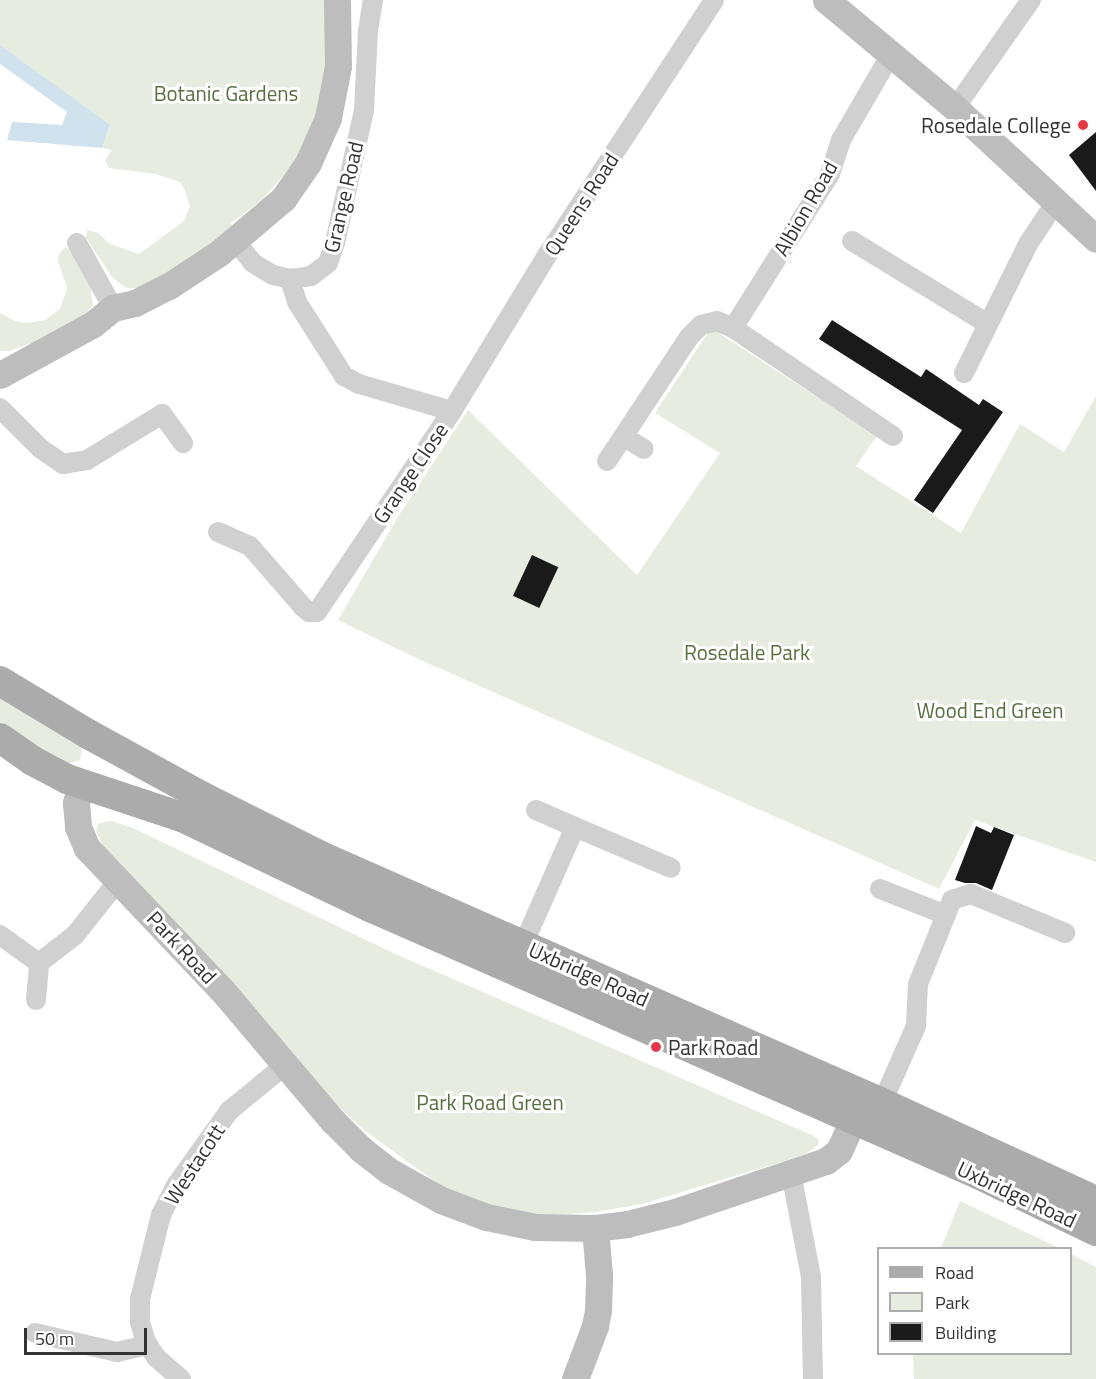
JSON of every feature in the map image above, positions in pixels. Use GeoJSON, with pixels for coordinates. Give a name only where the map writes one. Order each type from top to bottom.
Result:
{"type":"FeatureCollection","features":[{"type":"Feature","properties":{"kind":"main road","name":"Uxbridge Road"},"geometry":{"type":"LineString","coordinates":[[0,681],[88,734],[264,829],[882,1103],[1096,1201]]}},
{"type":"Feature","properties":{"kind":"main road"},"geometry":{"type":"LineString","coordinates":[[81,784],[92,761],[88,734]]}},
{"type":"Feature","properties":{"kind":"main road","name":"Uxbridge Road"},"geometry":{"type":"LineString","coordinates":[[0,738],[33,761],[81,784],[128,797],[184,818],[370,907],[978,1174],[1096,1231]]}},
{"type":"Feature","properties":{"kind":"street"},"geometry":{"type":"LineString","coordinates":[[0,375],[93,324],[114,308],[153,296],[235,240],[283,199],[308,163],[328,118],[338,66],[339,30],[336,0]]}},
{"type":"Feature","properties":{"kind":"street","name":"Grange Road"},"geometry":{"type":"LineString","coordinates":[[290,279],[311,276],[321,270],[328,262],[335,243],[364,110],[368,31],[373,0]]}},
{"type":"Feature","properties":{"kind":"street","name":"Queens Road"},"geometry":{"type":"LineString","coordinates":[[452,411],[548,254],[714,0]]}},
{"type":"Feature","properties":{"kind":"street"},"geometry":{"type":"LineString","coordinates":[[826,0],[955,108],[1096,238]]}},
{"type":"Feature","properties":{"kind":"street"},"geometry":{"type":"LineString","coordinates":[[955,108],[1031,0]]}},
{"type":"Feature","properties":{"kind":"street","name":"Albion Road"},"geometry":{"type":"LineString","coordinates":[[732,328],[830,174],[841,140],[891,54]]}},
{"type":"Feature","properties":{"kind":"street"},"geometry":{"type":"LineString","coordinates":[[964,373],[1028,244],[1057,200]]}},
{"type":"Feature","properties":{"kind":"street"},"geometry":{"type":"LineString","coordinates":[[235,240],[253,263],[273,275],[290,279]]}},
{"type":"Feature","properties":{"kind":"street"},"geometry":{"type":"LineString","coordinates":[[852,241],[988,324]]}},
{"type":"Feature","properties":{"kind":"street"},"geometry":{"type":"LineString","coordinates":[[77,243],[114,308]]}},
{"type":"Feature","properties":{"kind":"street","name":"Grange Close"},"geometry":{"type":"LineString","coordinates":[[218,532],[250,546],[303,608],[309,612],[317,612],[452,411],[433,403],[359,384],[344,375],[297,302],[290,279]]}},
{"type":"Feature","properties":{"kind":"street"},"geometry":{"type":"LineString","coordinates":[[608,461],[689,337],[701,325],[717,321],[732,328],[894,436]]}},
{"type":"Feature","properties":{"kind":"street"},"geometry":{"type":"LineString","coordinates":[[0,408],[46,453],[63,464],[87,460],[162,414],[183,443]]}},
{"type":"Feature","properties":{"kind":"street"},"geometry":{"type":"LineString","coordinates":[[624,436],[644,449]]}},
{"type":"Feature","properties":{"kind":"street","name":"Park Road"},"geometry":{"type":"LineString","coordinates":[[81,784],[76,803],[80,836],[87,848],[221,988],[333,1121],[362,1150],[389,1171],[441,1200],[508,1222],[556,1228],[595,1228],[658,1216],[833,1157],[843,1144],[853,1120]]}},
{"type":"Feature","properties":{"kind":"street"},"geometry":{"type":"LineString","coordinates":[[536,810],[671,868]]}},
{"type":"Feature","properties":{"kind":"street"},"geometry":{"type":"LineString","coordinates":[[523,945],[575,828]]}},
{"type":"Feature","properties":{"kind":"street"},"geometry":{"type":"LineString","coordinates":[[36,1000],[39,963],[75,935],[118,881]]}},
{"type":"Feature","properties":{"kind":"street"},"geometry":{"type":"LineString","coordinates":[[880,889],[946,915]]}},
{"type":"Feature","properties":{"kind":"street"},"geometry":{"type":"LineString","coordinates":[[882,1103],[916,1026],[918,984],[952,900],[971,894],[1065,933]]}},
{"type":"Feature","properties":{"kind":"street"},"geometry":{"type":"LineString","coordinates":[[0,935],[39,963]]}},
{"type":"Feature","properties":{"kind":"street","name":"Westacott"},"geometry":{"type":"LineString","coordinates":[[181,1379],[163,1364],[148,1345],[140,1322],[140,1299],[156,1232],[177,1184],[230,1111],[285,1065]]}},
{"type":"Feature","properties":{"kind":"street"},"geometry":{"type":"LineString","coordinates":[[791,1173],[811,1277],[813,1379]]}},
{"type":"Feature","properties":{"kind":"street"},"geometry":{"type":"LineString","coordinates":[[575,1379],[595,1326],[598,1310],[599,1275],[595,1228]]}},
{"type":"Feature","properties":{"kind":"street"},"geometry":{"type":"LineString","coordinates":[[35,1333],[117,1352],[135,1350],[148,1345]]}},
{"type":"Feature","properties":{"kind":"green space","name":"Botanic Gardens"},"geometry":{"type":"Polygon","coordinates":[[[0,0],[327,0],[331,61],[321,115],[297,159],[263,199],[231,223],[232,227],[178,269],[138,288],[126,288],[112,277],[86,238],[87,230],[98,233],[110,244],[139,254],[184,221],[190,206],[185,190],[180,182],[156,174],[109,168],[105,160],[112,150],[102,148],[110,126],[0,45],[0,0]]]}},
{"type":"Feature","properties":{"kind":"green space"},"geometry":{"type":"Polygon","coordinates":[[[65,247],[69,249],[90,284],[93,305],[82,317],[37,341],[9,351],[0,351],[0,313],[15,321],[26,323],[45,320],[60,309],[67,288],[58,261],[59,254],[65,247]]]}},
{"type":"Feature","properties":{"kind":"green space","name":"Rosedale Park"},"geometry":{"type":"Polygon","coordinates":[[[711,328],[877,436],[856,466],[961,533],[1020,424],[1064,452],[1096,396],[1096,862],[975,820],[939,889],[414,657],[338,620],[399,515],[468,410],[637,575],[720,453],[655,413],[711,328]]]}},
{"type":"Feature","properties":{"kind":"green space"},"geometry":{"type":"Polygon","coordinates":[[[0,695],[73,740],[82,749],[80,760],[68,764],[24,740],[0,722],[0,695]]]}},
{"type":"Feature","properties":{"kind":"green space","name":"Park Road Green"},"geometry":{"type":"Polygon","coordinates":[[[112,821],[133,828],[391,952],[814,1136],[819,1140],[818,1145],[805,1154],[778,1163],[642,1204],[596,1212],[535,1216],[507,1211],[444,1188],[364,1130],[326,1095],[295,1055],[222,972],[104,849],[96,830],[99,823],[112,821]]]}},
{"type":"Feature","properties":{"kind":"green space"},"geometry":{"type":"Polygon","coordinates":[[[960,1201],[1057,1247],[941,1247],[960,1201]]]}},
{"type":"Feature","properties":{"kind":"green space"},"geometry":{"type":"Polygon","coordinates":[[[1072,1255],[1096,1267],[1096,1379],[914,1379],[913,1355],[1072,1355],[1072,1255]]]}},
{"type":"Feature","properties":{"kind":"water"},"geometry":{"type":"Polygon","coordinates":[[[0,45],[110,125],[102,148],[7,140],[12,122],[62,125],[67,112],[0,64],[0,45]]]}},
{"type":"Feature","properties":{"kind":"building"},"geometry":{"type":"Polygon","coordinates":[[[1096,132],[1096,191],[1069,155],[1096,132]]]}},
{"type":"Feature","properties":{"kind":"building"},"geometry":{"type":"Polygon","coordinates":[[[832,320],[921,377],[926,369],[979,405],[983,399],[1003,412],[933,513],[914,500],[962,430],[819,339],[832,320]]]}},
{"type":"Feature","properties":{"kind":"building"},"geometry":{"type":"Polygon","coordinates":[[[532,555],[558,567],[539,608],[513,596],[532,555]]]}},
{"type":"Feature","properties":{"kind":"building"},"geometry":{"type":"Polygon","coordinates":[[[976,826],[991,833],[994,827],[1014,835],[992,890],[976,883],[955,880],[976,826]]]}},
{"type":"Feature","properties":{"kind":"place","name":"Rosedale College"},"geometry":{"type":"Point","coordinates":[1083,125]}},
{"type":"Feature","properties":{"kind":"place","name":"Park Road"},"geometry":{"type":"Point","coordinates":[656,1047]}},
{"type":"Feature","properties":{"kind":"park label","name":"Wood End Green"},"geometry":{"type":"Point","coordinates":[990,710]}}]}
